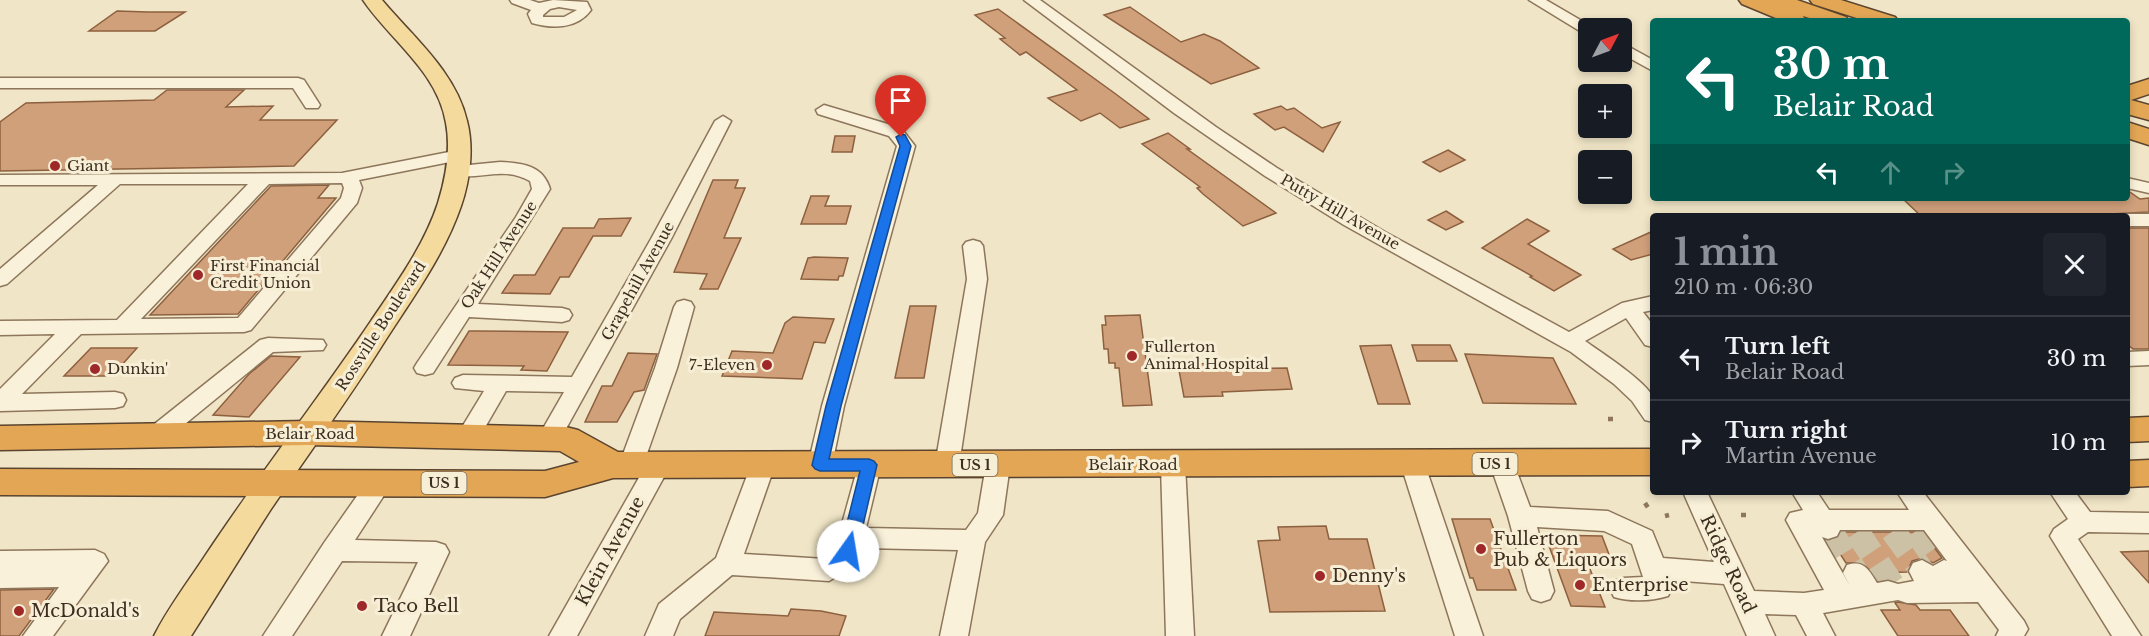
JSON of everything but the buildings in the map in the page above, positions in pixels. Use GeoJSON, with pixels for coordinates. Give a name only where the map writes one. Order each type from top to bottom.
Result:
{"type":"FeatureCollection","features":[{"type":"Feature","properties":{"kind":"highway"},"geometry":{"type":"LineString","coordinates":[[1749,0],[1794,18]]}},
{"type":"Feature","properties":{"kind":"highway"},"geometry":{"type":"LineString","coordinates":[[1756,0],[1807,18]]}},
{"type":"Feature","properties":{"kind":"highway"},"geometry":{"type":"LineString","coordinates":[[1777,0],[1830,18]]}},
{"type":"Feature","properties":{"kind":"highway"},"geometry":{"type":"LineString","coordinates":[[1808,0],[1863,18]]}},
{"type":"Feature","properties":{"kind":"highway"},"geometry":{"type":"LineString","coordinates":[[1820,0],[1878,18]]}},
{"type":"Feature","properties":{"kind":"highway"},"geometry":{"type":"LineString","coordinates":[[2130,78],[2149,75]]}},
{"type":"Feature","properties":{"kind":"highway"},"geometry":{"type":"LineString","coordinates":[[2149,86],[2137,113],[2149,138]]}},
{"type":"Feature","properties":{"kind":"highway"},"geometry":{"type":"LineString","coordinates":[[2130,144],[2149,147]]}},
{"type":"Feature","properties":{"kind":"highway"},"geometry":{"type":"LineString","coordinates":[[2130,430],[2149,429]]}},
{"type":"Feature","properties":{"kind":"highway","name":"Belair Road"},"geometry":{"type":"LineString","coordinates":[[0,438],[308,433],[566,439],[634,465]]}},
{"type":"Feature","properties":{"kind":"highway","name":"Belair Road"},"geometry":{"type":"LineString","coordinates":[[0,482],[545,484],[634,465],[1413,465],[1650,462]]}},
{"type":"Feature","properties":{"kind":"highway"},"geometry":{"type":"LineString","coordinates":[[2130,474],[2149,473]]}},
{"type":"Feature","properties":{"kind":"main road","name":"Rossville Boulevard"},"geometry":{"type":"LineString","coordinates":[[172,636],[272,483],[354,370],[426,259],[446,216],[459,163],[457,122],[446,93],[430,69],[372,0]]}},
{"type":"Feature","properties":{"kind":"street"},"geometry":{"type":"LineString","coordinates":[[517,0],[541,9]]}},
{"type":"Feature","properties":{"kind":"street","name":"Putty Hill Avenue"},"geometry":{"type":"LineString","coordinates":[[1031,0],[1271,172],[1337,212],[1567,342],[1627,382],[1650,409]]}},
{"type":"Feature","properties":{"kind":"street"},"geometry":{"type":"LineString","coordinates":[[1536,0],[1578,24]]}},
{"type":"Feature","properties":{"kind":"street"},"geometry":{"type":"LineString","coordinates":[[1632,54],[1650,64]]}},
{"type":"Feature","properties":{"kind":"street"},"geometry":{"type":"LineString","coordinates":[[0,83],[298,82],[312,105]]}},
{"type":"Feature","properties":{"kind":"street"},"geometry":{"type":"LineString","coordinates":[[820,465],[833,406],[906,146],[896,132],[824,110]]}},
{"type":"Feature","properties":{"kind":"street","name":"Grapehill Avenue"},"geometry":{"type":"LineString","coordinates":[[549,439],[661,239],[723,121]]}},
{"type":"Feature","properties":{"kind":"street"},"geometry":{"type":"LineString","coordinates":[[0,180],[349,176],[459,163]]}},
{"type":"Feature","properties":{"kind":"street","name":"Oak Hill Avenue"},"geometry":{"type":"LineString","coordinates":[[425,368],[541,189],[538,178],[518,169],[489,168],[459,163]]}},
{"type":"Feature","properties":{"kind":"street"},"geometry":{"type":"LineString","coordinates":[[0,328],[244,325],[350,199],[353,188],[349,176]]}},
{"type":"Feature","properties":{"kind":"street"},"geometry":{"type":"LineString","coordinates":[[122,327],[264,178]]}},
{"type":"Feature","properties":{"kind":"street"},"geometry":{"type":"LineString","coordinates":[[0,280],[115,179]]}},
{"type":"Feature","properties":{"kind":"street"},"geometry":{"type":"LineString","coordinates":[[2130,184],[2149,188]]}},
{"type":"Feature","properties":{"kind":"street"},"geometry":{"type":"LineString","coordinates":[[2130,220],[2149,220]]}},
{"type":"Feature","properties":{"kind":"street"},"geometry":{"type":"LineString","coordinates":[[947,465],[976,279],[973,246]]}},
{"type":"Feature","properties":{"kind":"street"},"geometry":{"type":"LineString","coordinates":[[1567,342],[1629,308],[1650,304]]}},
{"type":"Feature","properties":{"kind":"street","name":"Klein Avenue"},"geometry":{"type":"LineString","coordinates":[[563,636],[634,465],[684,307]]}},
{"type":"Feature","properties":{"kind":"street"},"geometry":{"type":"LineString","coordinates":[[1629,308],[1650,332]]}},
{"type":"Feature","properties":{"kind":"street"},"geometry":{"type":"LineString","coordinates":[[463,310],[562,315]]}},
{"type":"Feature","properties":{"kind":"street"},"geometry":{"type":"LineString","coordinates":[[3,406],[75,327]]}},
{"type":"Feature","properties":{"kind":"street"},"geometry":{"type":"LineString","coordinates":[[155,436],[268,345],[315,345]]}},
{"type":"Feature","properties":{"kind":"street"},"geometry":{"type":"LineString","coordinates":[[2130,359],[2149,358]]}},
{"type":"Feature","properties":{"kind":"street"},"geometry":{"type":"LineString","coordinates":[[464,383],[580,385]]}},
{"type":"Feature","properties":{"kind":"street"},"geometry":{"type":"LineString","coordinates":[[468,437],[499,384]]}},
{"type":"Feature","properties":{"kind":"street"},"geometry":{"type":"LineString","coordinates":[[3,406],[115,400]]}},
{"type":"Feature","properties":{"kind":"street"},"geometry":{"type":"LineString","coordinates":[[1502,464],[1521,516],[1541,591]]}},
{"type":"Feature","properties":{"kind":"street"},"geometry":{"type":"LineString","coordinates":[[659,636],[669,612],[727,564],[763,465]]}},
{"type":"Feature","properties":{"kind":"street"},"geometry":{"type":"LineString","coordinates":[[727,564],[829,570],[842,561],[848,551],[869,465]]}},
{"type":"Feature","properties":{"kind":"street"},"geometry":{"type":"LineString","coordinates":[[954,636],[973,540],[990,515],[998,465]]}},
{"type":"Feature","properties":{"kind":"street"},"geometry":{"type":"LineString","coordinates":[[1173,465],[1180,636]]}},
{"type":"Feature","properties":{"kind":"street"},"geometry":{"type":"LineString","coordinates":[[1413,465],[1469,636]]}},
{"type":"Feature","properties":{"kind":"street"},"geometry":{"type":"LineString","coordinates":[[277,636],[333,550],[381,483]]}},
{"type":"Feature","properties":{"kind":"street","name":"Ridge Road"},"geometry":{"type":"LineString","coordinates":[[1696,495],[1761,636]]}},
{"type":"Feature","properties":{"kind":"street"},"geometry":{"type":"LineString","coordinates":[[1807,495],[1840,526]]}},
{"type":"Feature","properties":{"kind":"street"},"geometry":{"type":"LineString","coordinates":[[1909,495],[1906,524],[1919,585]]}},
{"type":"Feature","properties":{"kind":"street"},"geometry":{"type":"LineString","coordinates":[[2064,495],[2083,522]]}},
{"type":"Feature","properties":{"kind":"street"},"geometry":{"type":"LineString","coordinates":[[1521,516],[1608,521],[1643,538],[1659,588],[1623,589]]}},
{"type":"Feature","properties":{"kind":"street"},"geometry":{"type":"LineString","coordinates":[[1843,599],[1799,520],[1840,526],[1906,524]]}},
{"type":"Feature","properties":{"kind":"street"},"geometry":{"type":"LineString","coordinates":[[2127,636],[2063,536],[2083,522],[2149,523]]}},
{"type":"Feature","properties":{"kind":"street"},"geometry":{"type":"LineString","coordinates":[[851,538],[973,540]]}},
{"type":"Feature","properties":{"kind":"street"},"geometry":{"type":"LineString","coordinates":[[333,550],[436,552],[396,636]]}},
{"type":"Feature","properties":{"kind":"street"},"geometry":{"type":"LineString","coordinates":[[0,562],[95,561],[37,636]]}},
{"type":"Feature","properties":{"kind":"street"},"geometry":{"type":"LineString","coordinates":[[1653,568],[1731,574]]}},
{"type":"Feature","properties":{"kind":"street"},"geometry":{"type":"LineString","coordinates":[[0,577],[84,576]]}},
{"type":"Feature","properties":{"kind":"street"},"geometry":{"type":"LineString","coordinates":[[1746,602],[1804,604],[1919,585],[2014,629],[2010,636]]}},
{"type":"Feature","properties":{"kind":"street"},"geometry":{"type":"LineString","coordinates":[[1804,604],[1821,636]]}},
{"type":"Feature","properties":{"kind":"path"},"geometry":{"type":"LineString","coordinates":[[1608,421],[1617,419]]}},
{"type":"Feature","properties":{"kind":"path"},"geometry":{"type":"LineString","coordinates":[[1646,503],[1648,509]]}},
{"type":"Feature","properties":{"kind":"path"},"geometry":{"type":"LineString","coordinates":[[1741,515],[1749,512]]}},
{"type":"Feature","properties":{"kind":"tunnel"},"geometry":{"type":"LineString","coordinates":[[1893,531],[1922,571]]}},
{"type":"Feature","properties":{"kind":"tunnel"},"geometry":{"type":"LineString","coordinates":[[1916,531],[1944,571]]}},
{"type":"Feature","properties":{"kind":"tunnel"},"geometry":{"type":"LineString","coordinates":[[1831,532],[1856,573]]}},
{"type":"Feature","properties":{"kind":"tunnel"},"geometry":{"type":"LineString","coordinates":[[1857,532],[1897,592]]}},
{"type":"Feature","properties":{"kind":"place","name":"Giant"},"geometry":{"type":"Point","coordinates":[55,166]}},
{"type":"Feature","properties":{"kind":"place","name":"First Financial Credit Union"},"geometry":{"type":"Point","coordinates":[198,275]}},
{"type":"Feature","properties":{"kind":"place","name":"Fullerton Animal Hospital"},"geometry":{"type":"Point","coordinates":[1132,356]}},
{"type":"Feature","properties":{"kind":"place","name":"7-Eleven"},"geometry":{"type":"Point","coordinates":[767,365]}},
{"type":"Feature","properties":{"kind":"place","name":"Dunkin'"},"geometry":{"type":"Point","coordinates":[95,369]}},
{"type":"Feature","properties":{"kind":"place","name":"Fullerton Pub & Liquors"},"geometry":{"type":"Point","coordinates":[1481,549]}},
{"type":"Feature","properties":{"kind":"place","name":"Denny's"},"geometry":{"type":"Point","coordinates":[1320,576]}},
{"type":"Feature","properties":{"kind":"place","name":"Enterprise"},"geometry":{"type":"Point","coordinates":[1580,585]}},
{"type":"Feature","properties":{"kind":"place","name":"Taco Bell"},"geometry":{"type":"Point","coordinates":[362,606]}},
{"type":"Feature","properties":{"kind":"place","name":"McDonald's"},"geometry":{"type":"Point","coordinates":[19,611]}},
{"type":"Feature","properties":{"kind":"route"},"geometry":{"type":"LineString","coordinates":[[848,551],[869,465],[820,465],[833,406],[906,146],[901,137]]}}]}
